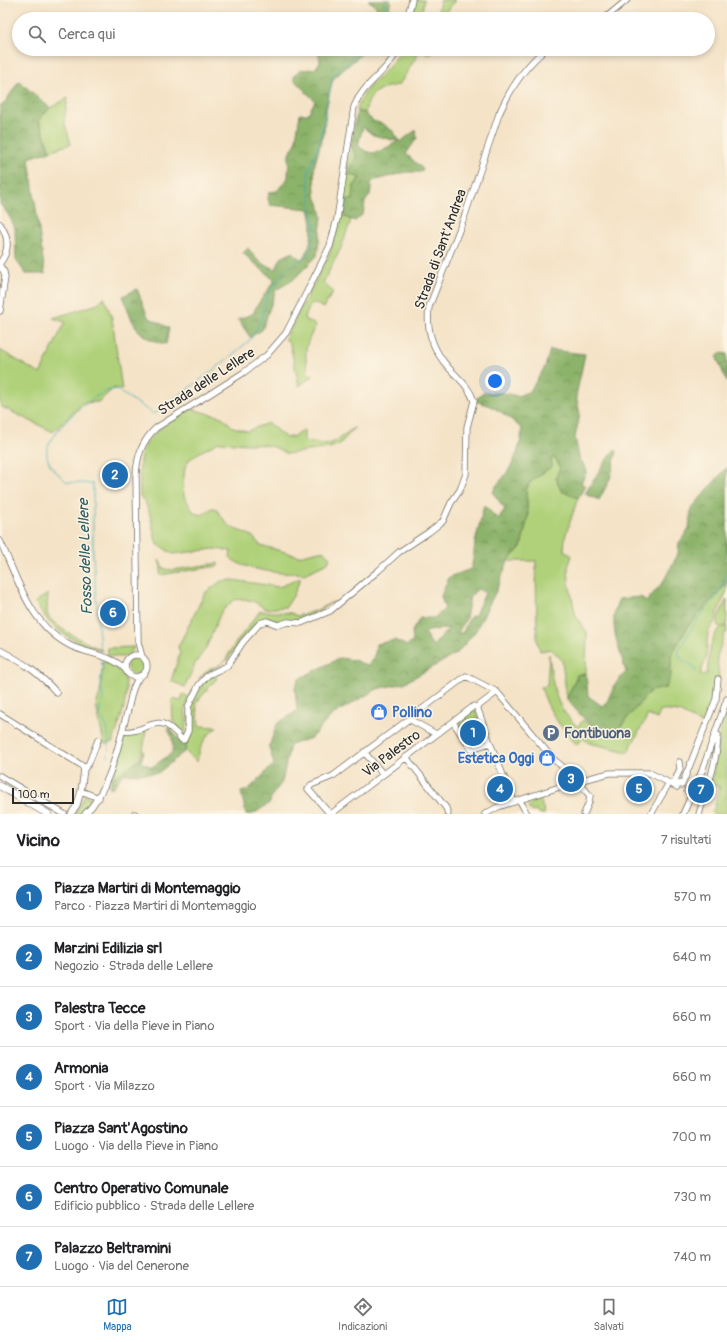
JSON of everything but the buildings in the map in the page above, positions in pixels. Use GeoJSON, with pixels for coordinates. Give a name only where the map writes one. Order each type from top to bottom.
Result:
{"type":"FeatureCollection","features":[{"type":"Feature","properties":{"kind":"main road"},"geometry":{"type":"LineString","coordinates":[[0,786],[48,814]]}},
{"type":"Feature","properties":{"kind":"street"},"geometry":{"type":"LineString","coordinates":[[409,12],[412,0]]}},
{"type":"Feature","properties":{"kind":"street"},"geometry":{"type":"LineString","coordinates":[[612,12],[627,0]]}},
{"type":"Feature","properties":{"kind":"street","name":"Strada delle Lellere"},"geometry":{"type":"LineString","coordinates":[[142,657],[138,642],[136,471],[140,451],[146,440],[156,428],[242,373],[266,355],[286,333],[330,246],[337,219],[354,107],[357,98],[394,56]]}},
{"type":"Feature","properties":{"kind":"street","name":"Strada di Sant'Andrea"},"geometry":{"type":"LineString","coordinates":[[122,731],[129,731],[150,724],[164,724],[174,730],[182,740],[184,740],[188,731],[188,707],[199,685],[208,675],[227,666],[243,642],[260,623],[267,621],[278,625],[288,622],[301,624],[330,611],[378,571],[398,552],[438,526],[447,515],[451,503],[460,490],[466,474],[467,427],[474,401],[466,385],[441,359],[432,341],[427,320],[428,307],[465,215],[499,114],[506,99],[533,60],[538,56]]}},
{"type":"Feature","properties":{"kind":"street"},"geometry":{"type":"LineString","coordinates":[[0,224],[6,235],[7,243],[5,255],[0,263]]}},
{"type":"Feature","properties":{"kind":"street"},"geometry":{"type":"LineString","coordinates":[[0,266],[5,277],[0,311]]}},
{"type":"Feature","properties":{"kind":"street"},"geometry":{"type":"LineString","coordinates":[[0,541],[28,602],[44,626],[72,646],[112,660],[125,668],[132,691]]}},
{"type":"Feature","properties":{"kind":"street","name":"Strada delle Lellere"},"geometry":{"type":"LineString","coordinates":[[129,658],[138,642]]}},
{"type":"Feature","properties":{"kind":"street"},"geometry":{"type":"LineString","coordinates":[[0,650],[26,664],[40,675],[57,693]]}},
{"type":"Feature","properties":{"kind":"street"},"geometry":{"type":"LineString","coordinates":[[85,814],[95,804],[105,786],[122,731],[132,691],[147,667],[142,657],[137,655],[129,658],[112,660]]}},
{"type":"Feature","properties":{"kind":"street"},"geometry":{"type":"LineString","coordinates":[[125,668],[129,658]]}},
{"type":"Feature","properties":{"kind":"street"},"geometry":{"type":"LineString","coordinates":[[128,674],[134,677],[140,676]]}},
{"type":"Feature","properties":{"kind":"street","name":"Via Palestro"},"geometry":{"type":"LineString","coordinates":[[466,676],[497,692],[477,707],[474,706],[330,814],[309,790],[312,784],[333,776],[466,676]]}},
{"type":"Feature","properties":{"kind":"street"},"geometry":{"type":"LineString","coordinates":[[486,814],[498,808],[579,779],[610,773],[650,773],[674,785],[682,786],[716,699],[718,678]]}},
{"type":"Feature","properties":{"kind":"street"},"geometry":{"type":"LineString","coordinates":[[497,692],[556,762],[579,779],[590,796],[584,814]]}},
{"type":"Feature","properties":{"kind":"street"},"geometry":{"type":"LineString","coordinates":[[683,814],[693,794],[718,729],[727,699]]}},
{"type":"Feature","properties":{"kind":"street"},"geometry":{"type":"LineString","coordinates":[[477,707],[508,786],[517,802],[528,814]]}},
{"type":"Feature","properties":{"kind":"street"},"geometry":{"type":"LineString","coordinates":[[0,714],[81,765],[84,769]]}},
{"type":"Feature","properties":{"kind":"street"},"geometry":{"type":"LineString","coordinates":[[409,719],[436,734]]}},
{"type":"Feature","properties":{"kind":"street"},"geometry":{"type":"LineString","coordinates":[[453,722],[470,749],[490,743]]}},
{"type":"Feature","properties":{"kind":"street"},"geometry":{"type":"LineString","coordinates":[[699,814],[709,783],[718,744],[718,729]]}},
{"type":"Feature","properties":{"kind":"street"},"geometry":{"type":"LineString","coordinates":[[71,814],[77,805],[81,791],[84,769],[88,764],[98,740]]}},
{"type":"Feature","properties":{"kind":"street"},"geometry":{"type":"LineString","coordinates":[[364,752],[383,774]]}},
{"type":"Feature","properties":{"kind":"street"},"geometry":{"type":"LineString","coordinates":[[406,757],[445,807],[448,814]]}},
{"type":"Feature","properties":{"kind":"street"},"geometry":{"type":"LineString","coordinates":[[652,814],[674,785],[681,766],[679,762]]}},
{"type":"Feature","properties":{"kind":"street"},"geometry":{"type":"LineString","coordinates":[[0,776],[64,814]]}},
{"type":"Feature","properties":{"kind":"street"},"geometry":{"type":"LineString","coordinates":[[81,791],[99,798]]}},
{"type":"Feature","properties":{"kind":"street"},"geometry":{"type":"LineString","coordinates":[[687,791],[703,799]]}},
{"type":"Feature","properties":{"kind":"street"},"geometry":{"type":"LineString","coordinates":[[91,814],[95,804]]}},
{"type":"Feature","properties":{"kind":"green space"},"geometry":{"type":"Polygon","coordinates":[[[368,0],[391,0],[388,12],[377,12],[376,6],[368,0]]]}},
{"type":"Feature","properties":{"kind":"green space"},"geometry":{"type":"Polygon","coordinates":[[[415,0],[424,0],[422,12],[412,12],[415,0]]]}},
{"type":"Feature","properties":{"kind":"green space"},"geometry":{"type":"Polygon","coordinates":[[[441,0],[455,0],[446,12],[438,9],[441,0]]]}},
{"type":"Feature","properties":{"kind":"green space"},"geometry":{"type":"Polygon","coordinates":[[[319,56],[359,56],[333,79],[326,107],[324,131],[314,167],[315,195],[319,203],[322,217],[317,256],[293,280],[276,290],[262,330],[250,337],[238,319],[253,314],[274,280],[243,253],[248,248],[260,262],[276,269],[281,258],[293,252],[301,260],[308,249],[310,242],[312,223],[309,209],[270,205],[268,199],[269,192],[277,191],[288,178],[289,154],[295,145],[300,114],[308,114],[315,101],[294,80],[295,74],[301,70],[315,69],[320,62],[319,56]]]}},
{"type":"Feature","properties":{"kind":"green space"},"geometry":{"type":"Polygon","coordinates":[[[417,56],[399,85],[380,89],[372,95],[365,113],[357,111],[364,94],[396,57],[417,56]]]}},
{"type":"Feature","properties":{"kind":"green space"},"geometry":{"type":"Polygon","coordinates":[[[19,81],[50,108],[39,120],[50,151],[29,158],[45,274],[26,274],[16,260],[15,228],[8,214],[0,204],[0,106],[4,104],[19,81]]]}},
{"type":"Feature","properties":{"kind":"green space"},"geometry":{"type":"Polygon","coordinates":[[[68,98],[64,121],[71,144],[50,151],[39,120],[50,108],[68,98]]]}},
{"type":"Feature","properties":{"kind":"green space"},"geometry":{"type":"Polygon","coordinates":[[[357,111],[365,113],[373,121],[383,124],[394,132],[400,142],[416,130],[417,138],[406,154],[423,169],[421,172],[406,172],[372,181],[370,195],[365,202],[363,214],[355,221],[341,215],[343,199],[353,200],[354,186],[360,178],[349,174],[356,156],[351,145],[357,111]],[[363,127],[358,145],[363,150],[372,153],[377,152],[397,142],[397,141],[373,135],[363,127]]]}},
{"type":"Feature","properties":{"kind":"green space"},"geometry":{"type":"Polygon","coordinates":[[[351,145],[356,156],[349,174],[360,177],[354,186],[353,200],[343,199],[351,145]]]}},
{"type":"Feature","properties":{"kind":"green space"},"geometry":{"type":"Polygon","coordinates":[[[341,215],[351,220],[341,248],[323,283],[333,292],[323,308],[314,303],[311,304],[304,319],[316,325],[306,348],[308,373],[313,376],[299,386],[290,344],[285,339],[330,253],[341,215]]]}},
{"type":"Feature","properties":{"kind":"green space"},"geometry":{"type":"Polygon","coordinates":[[[137,289],[148,317],[169,328],[166,344],[148,338],[141,333],[133,321],[123,296],[137,289]]]}},
{"type":"Feature","properties":{"kind":"green space"},"geometry":{"type":"Polygon","coordinates":[[[104,297],[112,318],[122,390],[114,388],[98,402],[83,403],[53,432],[0,406],[0,350],[40,374],[65,322],[53,318],[98,304],[104,297]]]}},
{"type":"Feature","properties":{"kind":"green space"},"geometry":{"type":"Polygon","coordinates":[[[550,350],[585,354],[576,396],[580,414],[575,437],[579,457],[587,471],[581,483],[585,486],[578,498],[561,491],[556,478],[560,467],[555,458],[551,459],[552,466],[529,483],[526,491],[528,516],[521,547],[508,561],[496,591],[475,632],[463,646],[456,654],[404,683],[377,689],[332,715],[311,738],[290,745],[282,782],[271,797],[270,803],[253,814],[246,814],[241,792],[248,790],[274,764],[269,747],[277,724],[297,711],[295,687],[299,679],[340,658],[354,660],[368,666],[375,654],[376,644],[395,640],[407,646],[413,641],[412,631],[420,618],[434,618],[445,609],[441,596],[449,577],[471,569],[475,543],[484,505],[498,519],[505,509],[493,493],[514,461],[521,436],[522,429],[506,415],[495,408],[475,401],[482,393],[503,393],[518,396],[530,391],[545,367],[550,350]],[[478,589],[470,596],[466,619],[457,634],[463,632],[470,617],[475,615],[485,593],[478,589]],[[449,628],[428,631],[425,634],[433,646],[449,628]]]}},
{"type":"Feature","properties":{"kind":"green space"},"geometry":{"type":"Polygon","coordinates":[[[720,353],[727,354],[727,382],[717,358],[720,353]]]}},
{"type":"Feature","properties":{"kind":"green space"},"geometry":{"type":"Polygon","coordinates":[[[191,409],[222,417],[233,427],[247,431],[268,423],[286,438],[295,436],[304,430],[304,441],[328,444],[336,441],[355,427],[340,444],[330,448],[287,454],[274,447],[264,445],[219,442],[200,452],[189,460],[185,467],[183,485],[184,496],[194,513],[202,515],[212,508],[215,508],[229,526],[252,536],[260,545],[299,556],[319,551],[325,552],[330,557],[328,563],[304,574],[276,572],[239,564],[230,557],[231,551],[214,549],[173,554],[157,544],[147,505],[140,496],[140,461],[142,452],[152,436],[167,424],[191,409]]]}},
{"type":"Feature","properties":{"kind":"green space"},"geometry":{"type":"Polygon","coordinates":[[[615,449],[617,451],[610,479],[599,500],[585,494],[602,466],[615,449]]]}},
{"type":"Feature","properties":{"kind":"green space"},"geometry":{"type":"Polygon","coordinates":[[[551,458],[555,458],[560,467],[556,478],[561,491],[578,498],[565,537],[564,550],[572,556],[568,567],[569,583],[576,617],[587,632],[586,674],[577,675],[567,699],[562,660],[551,649],[540,651],[537,640],[536,561],[508,561],[521,547],[528,516],[526,491],[529,483],[552,466],[551,458]]]}},
{"type":"Feature","properties":{"kind":"green space"},"geometry":{"type":"Polygon","coordinates":[[[727,467],[727,583],[689,625],[671,655],[671,675],[666,688],[650,691],[614,734],[593,725],[577,712],[567,699],[577,675],[586,674],[588,696],[602,706],[606,704],[615,684],[626,672],[615,635],[614,626],[614,617],[619,599],[641,597],[646,602],[663,582],[678,554],[679,543],[689,529],[691,509],[727,467]]]}},
{"type":"Feature","properties":{"kind":"green space"},"geometry":{"type":"Polygon","coordinates":[[[159,560],[164,569],[173,570],[218,563],[218,566],[160,575],[161,567],[159,560]]]}},
{"type":"Feature","properties":{"kind":"green space"},"geometry":{"type":"Polygon","coordinates":[[[301,578],[286,607],[266,609],[253,601],[243,599],[234,600],[221,612],[206,648],[195,664],[185,687],[171,681],[180,653],[178,647],[205,593],[221,581],[233,580],[279,587],[301,578]]]}},
{"type":"Feature","properties":{"kind":"green space"},"geometry":{"type":"Polygon","coordinates":[[[727,583],[727,591],[717,613],[716,620],[708,632],[706,658],[700,675],[707,674],[712,642],[714,636],[722,627],[717,625],[719,615],[727,599],[727,625],[723,627],[727,627],[727,633],[725,633],[717,657],[719,676],[714,699],[704,725],[679,712],[661,710],[657,719],[648,715],[628,752],[589,743],[583,738],[577,745],[555,718],[547,704],[541,687],[547,686],[549,654],[553,685],[563,711],[578,727],[583,720],[598,730],[614,734],[650,691],[671,675],[671,655],[689,625],[727,583]]]}},
{"type":"Feature","properties":{"kind":"green space"},"geometry":{"type":"Polygon","coordinates":[[[48,594],[47,614],[52,621],[81,640],[102,651],[71,639],[49,621],[35,602],[48,594]]]}},
{"type":"Feature","properties":{"kind":"green space"},"geometry":{"type":"Polygon","coordinates":[[[333,602],[302,620],[279,621],[265,618],[260,619],[241,640],[225,661],[234,645],[260,611],[291,613],[297,616],[315,611],[333,602]]]}},
{"type":"Feature","properties":{"kind":"green space"},"geometry":{"type":"Polygon","coordinates":[[[134,647],[129,654],[123,657],[108,655],[107,648],[134,647]]]}},
{"type":"Feature","properties":{"kind":"green space"},"geometry":{"type":"Polygon","coordinates":[[[136,657],[142,660],[145,666],[142,672],[136,675],[130,672],[127,666],[130,660],[136,657]]]}},
{"type":"Feature","properties":{"kind":"green space"},"geometry":{"type":"Polygon","coordinates":[[[103,661],[115,665],[122,672],[126,691],[125,702],[113,742],[104,744],[96,705],[100,693],[103,661]]]}},
{"type":"Feature","properties":{"kind":"green space"},"geometry":{"type":"Polygon","coordinates":[[[217,667],[198,679],[209,669],[217,667]]]}},
{"type":"Feature","properties":{"kind":"green space"},"geometry":{"type":"Polygon","coordinates":[[[213,675],[217,678],[196,703],[199,726],[217,727],[203,742],[197,762],[185,751],[190,734],[189,707],[206,679],[213,675]]]}},
{"type":"Feature","properties":{"kind":"green space"},"geometry":{"type":"Polygon","coordinates":[[[183,694],[189,697],[185,710],[187,722],[184,737],[173,721],[172,699],[181,701],[183,694]]]}},
{"type":"Feature","properties":{"kind":"green space"},"geometry":{"type":"Polygon","coordinates":[[[727,704],[727,812],[725,814],[712,814],[720,787],[711,784],[727,704]]]}},
{"type":"Feature","properties":{"kind":"green space"},"geometry":{"type":"Polygon","coordinates":[[[471,711],[476,711],[486,741],[471,746],[458,725],[466,719],[465,715],[471,711]]]}},
{"type":"Feature","properties":{"kind":"green space"},"geometry":{"type":"Polygon","coordinates":[[[169,727],[181,742],[187,743],[185,751],[158,773],[123,774],[112,788],[109,787],[112,778],[140,760],[144,751],[141,762],[152,767],[172,753],[172,740],[167,729],[169,727]]]}},
{"type":"Feature","properties":{"kind":"green space"},"geometry":{"type":"Polygon","coordinates":[[[146,730],[143,749],[138,760],[112,778],[125,735],[146,730]]]}},
{"type":"Feature","properties":{"kind":"green space"},"geometry":{"type":"Polygon","coordinates":[[[85,795],[94,800],[83,814],[75,814],[85,795]]]}},
{"type":"Feature","properties":{"kind":"green space"},"geometry":{"type":"Polygon","coordinates":[[[540,799],[545,814],[540,814],[536,811],[533,812],[528,808],[532,802],[540,799]]]}},
{"type":"Feature","properties":{"kind":"waterway"},"geometry":{"type":"LineString","coordinates":[[384,12],[386,0]]}},
{"type":"Feature","properties":{"kind":"waterway"},"geometry":{"type":"LineString","coordinates":[[100,651],[93,555],[93,484],[67,482],[60,476],[48,460],[47,450],[50,442],[65,422],[87,402],[109,390],[117,390],[154,414],[215,369],[250,340],[261,321],[267,297],[283,272],[309,253],[316,229],[311,207],[308,173],[320,141],[333,76],[355,56]]}},
{"type":"Feature","properties":{"kind":"waterway"},"geometry":{"type":"LineString","coordinates":[[696,672],[694,666],[684,661],[678,654],[679,649],[699,617],[717,597],[727,575]]}},
{"type":"Feature","properties":{"kind":"waterway","name":"Fosso delle Lellere"},"geometry":{"type":"LineString","coordinates":[[101,661],[103,669],[100,681],[103,698],[99,714],[107,729],[109,745],[108,757]]}},
{"type":"Feature","properties":{"kind":"place","name":"Marzini Edilizia srl"},"geometry":{"type":"Point","coordinates":[115,475]}},
{"type":"Feature","properties":{"kind":"place","name":"Centro Operativo Comunale"},"geometry":{"type":"Point","coordinates":[113,613]}},
{"type":"Feature","properties":{"kind":"place","name":"Pollino"},"geometry":{"type":"Point","coordinates":[379,712]}},
{"type":"Feature","properties":{"kind":"place","name":"Piazza Martiri di Montemaggio"},"geometry":{"type":"Point","coordinates":[473,733]}},
{"type":"Feature","properties":{"kind":"place","name":"Fontibuona"},"geometry":{"type":"Point","coordinates":[551,733]}},
{"type":"Feature","properties":{"kind":"place","name":"Estetica Oggi"},"geometry":{"type":"Point","coordinates":[547,758]}},
{"type":"Feature","properties":{"kind":"place","name":"Palestra Tecce"},"geometry":{"type":"Point","coordinates":[571,779]}},
{"type":"Feature","properties":{"kind":"place","name":"Armonia"},"geometry":{"type":"Point","coordinates":[500,789]}},
{"type":"Feature","properties":{"kind":"place","name":"Piazza Sant'Agostino"},"geometry":{"type":"Point","coordinates":[639,789]}},
{"type":"Feature","properties":{"kind":"place","name":"Palazzo Beltramini"},"geometry":{"type":"Point","coordinates":[701,790]}}]}
